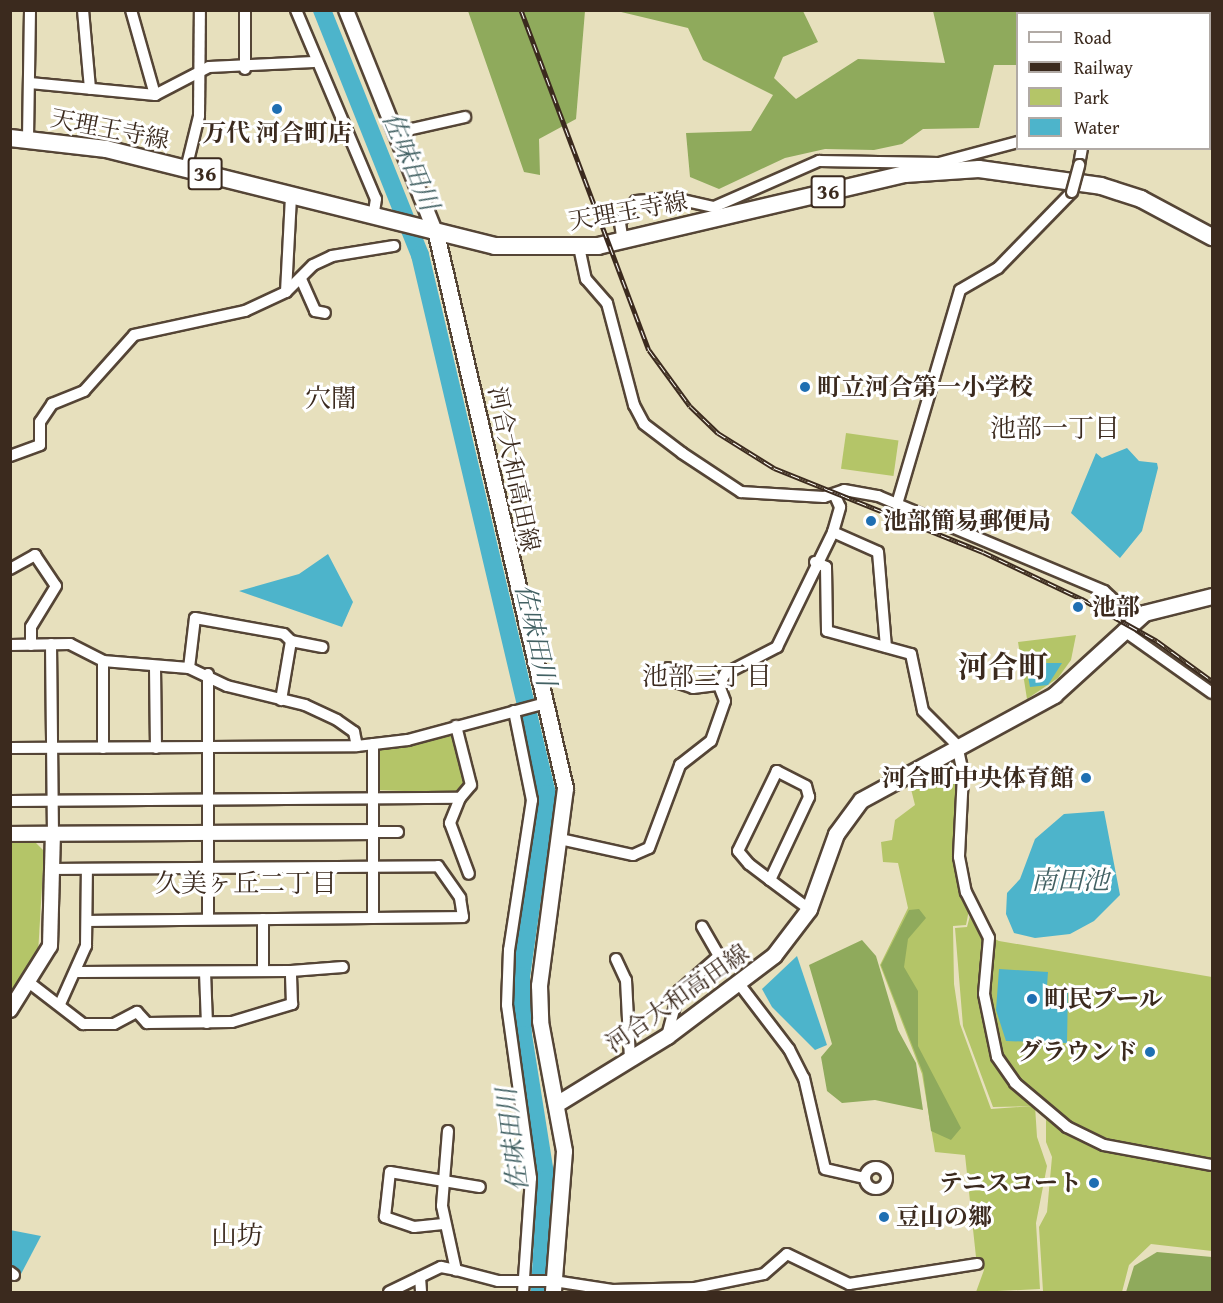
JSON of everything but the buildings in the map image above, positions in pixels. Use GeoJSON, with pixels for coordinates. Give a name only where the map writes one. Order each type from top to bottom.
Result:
{"type":"FeatureCollection","features":[{"type":"Feature","properties":{"kind":"main road","name":"天理王寺線"},"geometry":{"type":"LineString","coordinates":[[10,138],[71,142],[186,169],[373,218],[495,246],[579,248],[623,242],[905,174],[979,169],[1101,186],[1141,199],[1212,237]]}},
{"type":"Feature","properties":{"kind":"main road","name":"河合大和高田線"},"geometry":{"type":"LineString","coordinates":[[431,232],[565,788],[539,985],[540,1021],[558,1103],[565,1169],[554,1287]]}},
{"type":"Feature","properties":{"kind":"main road","name":"河合大和高田線"},"geometry":{"type":"LineString","coordinates":[[558,1103],[667,1036],[740,985],[774,955],[808,909],[836,834],[861,800],[957,745],[1054,695],[1128,625],[1212,596]]}},
{"type":"Feature","properties":{"kind":"street"},"geometry":{"type":"LineString","coordinates":[[28,138],[30,10]]}},
{"type":"Feature","properties":{"kind":"street"},"geometry":{"type":"LineString","coordinates":[[84,10],[90,89]]}},
{"type":"Feature","properties":{"kind":"street"},"geometry":{"type":"LineString","coordinates":[[131,10],[155,95]]}},
{"type":"Feature","properties":{"kind":"street"},"geometry":{"type":"LineString","coordinates":[[186,169],[199,116],[200,10]]}},
{"type":"Feature","properties":{"kind":"street"},"geometry":{"type":"LineString","coordinates":[[244,10],[245,69]]}},
{"type":"Feature","properties":{"kind":"street"},"geometry":{"type":"LineString","coordinates":[[296,10],[314,62],[376,199],[373,218]]}},
{"type":"Feature","properties":{"kind":"street"},"geometry":{"type":"LineString","coordinates":[[346,10],[431,232]]}},
{"type":"Feature","properties":{"kind":"street"},"geometry":{"type":"LineString","coordinates":[[30,83],[155,95],[200,72],[314,62]]}},
{"type":"Feature","properties":{"kind":"street"},"geometry":{"type":"LineString","coordinates":[[394,133],[465,117]]}},
{"type":"Feature","properties":{"kind":"street"},"geometry":{"type":"LineString","coordinates":[[623,242],[620,222],[636,201],[673,198],[714,207],[819,161],[939,163],[1016,142]]}},
{"type":"Feature","properties":{"kind":"street"},"geometry":{"type":"LineString","coordinates":[[897,504],[960,290],[998,268],[1072,192],[1082,150]]}},
{"type":"Feature","properties":{"kind":"street"},"geometry":{"type":"LineString","coordinates":[[286,292],[291,196]]}},
{"type":"Feature","properties":{"kind":"street"},"geometry":{"type":"LineString","coordinates":[[10,456],[40,445],[40,422],[52,404],[84,391],[134,335],[245,312],[286,292],[332,256],[394,246]]}},
{"type":"Feature","properties":{"kind":"street"},"geometry":{"type":"LineString","coordinates":[[579,248],[586,279],[607,303],[644,424],[741,492],[835,496],[844,490],[897,504],[1104,591],[1128,625],[1212,693]]}},
{"type":"Feature","properties":{"kind":"street"},"geometry":{"type":"LineString","coordinates":[[301,279],[315,311],[325,313]]}},
{"type":"Feature","properties":{"kind":"street"},"geometry":{"type":"LineString","coordinates":[[560,839],[633,855],[650,848],[681,765],[711,741],[725,702],[719,685],[725,674],[777,647],[815,562],[833,532],[840,507],[835,496]]}},
{"type":"Feature","properties":{"kind":"street"},"geometry":{"type":"LineString","coordinates":[[833,532],[878,552],[886,647]]}},
{"type":"Feature","properties":{"kind":"street"},"geometry":{"type":"LineString","coordinates":[[10,569],[35,555],[56,586],[31,627],[31,645]]}},
{"type":"Feature","properties":{"kind":"street"},"geometry":{"type":"LineString","coordinates":[[815,562],[826,567],[827,631],[911,654],[923,711],[957,745],[963,774],[959,857],[966,892],[989,938],[984,994],[997,1057],[1015,1083],[1067,1127],[1104,1145],[1212,1165]]}},
{"type":"Feature","properties":{"kind":"street"},"geometry":{"type":"LineString","coordinates":[[189,668],[195,618],[284,634],[291,641],[322,647]]}},
{"type":"Feature","properties":{"kind":"street"},"geometry":{"type":"LineString","coordinates":[[281,700],[291,641]]}},
{"type":"Feature","properties":{"kind":"street"},"geometry":{"type":"LineString","coordinates":[[10,1010],[31,984],[50,946],[53,869],[51,644]]}},
{"type":"Feature","properties":{"kind":"street"},"geometry":{"type":"LineString","coordinates":[[10,645],[70,644],[103,661],[189,668],[208,674],[227,686],[281,700],[337,720],[354,732],[357,746]]}},
{"type":"Feature","properties":{"kind":"street"},"geometry":{"type":"LineString","coordinates":[[103,661],[103,748]]}},
{"type":"Feature","properties":{"kind":"street"},"geometry":{"type":"LineString","coordinates":[[155,667],[156,748]]}},
{"type":"Feature","properties":{"kind":"street"},"geometry":{"type":"LineString","coordinates":[[668,668],[676,682],[693,688],[719,685]]}},
{"type":"Feature","properties":{"kind":"street"},"geometry":{"type":"LineString","coordinates":[[208,674],[208,919]]}},
{"type":"Feature","properties":{"kind":"street"},"geometry":{"type":"LineString","coordinates":[[10,748],[357,746],[456,726],[546,703]]}},
{"type":"Feature","properties":{"kind":"street"},"geometry":{"type":"LineString","coordinates":[[514,711],[532,800],[509,950],[507,1005],[531,1178],[523,1293]]}},
{"type":"Feature","properties":{"kind":"street"},"geometry":{"type":"LineString","coordinates":[[456,726],[471,785],[460,798],[450,823],[469,874]]}},
{"type":"Feature","properties":{"kind":"street"},"geometry":{"type":"LineString","coordinates":[[373,744],[373,918]]}},
{"type":"Feature","properties":{"kind":"street"},"geometry":{"type":"LineString","coordinates":[[770,880],[809,797],[806,786],[777,771],[738,851],[770,880],[808,909]]}},
{"type":"Feature","properties":{"kind":"street"},"geometry":{"type":"LineString","coordinates":[[10,801],[460,798]]}},
{"type":"Feature","properties":{"kind":"street"},"geometry":{"type":"LineString","coordinates":[[10,834],[398,832]]}},
{"type":"Feature","properties":{"kind":"street"},"geometry":{"type":"LineString","coordinates":[[53,869],[438,866],[460,898],[463,917],[88,921]]}},
{"type":"Feature","properties":{"kind":"street"},"geometry":{"type":"LineString","coordinates":[[60,1004],[78,972],[88,921],[87,869]]}},
{"type":"Feature","properties":{"kind":"street"},"geometry":{"type":"LineString","coordinates":[[263,919],[264,971]]}},
{"type":"Feature","properties":{"kind":"street"},"geometry":{"type":"LineString","coordinates":[[702,927],[719,956],[735,960]]}},
{"type":"Feature","properties":{"kind":"street"},"geometry":{"type":"LineString","coordinates":[[667,1036],[679,991],[719,956]]}},
{"type":"Feature","properties":{"kind":"street"},"geometry":{"type":"LineString","coordinates":[[615,958],[626,980],[630,1060]]}},
{"type":"Feature","properties":{"kind":"street"},"geometry":{"type":"LineString","coordinates":[[78,972],[291,971],[343,967]]}},
{"type":"Feature","properties":{"kind":"street"},"geometry":{"type":"LineString","coordinates":[[31,984],[83,1023],[114,1024],[137,1012],[147,1023],[232,1022],[292,1004],[291,971]]}},
{"type":"Feature","properties":{"kind":"street"},"geometry":{"type":"LineString","coordinates":[[205,972],[207,1023]]}},
{"type":"Feature","properties":{"kind":"street"},"geometry":{"type":"LineString","coordinates":[[740,985],[789,1049],[804,1078],[825,1169],[865,1178]]}},
{"type":"Feature","properties":{"kind":"street"},"geometry":{"type":"LineString","coordinates":[[448,1131],[443,1224],[452,1235],[456,1270]]}},
{"type":"Feature","properties":{"kind":"street"},"geometry":{"type":"LineString","coordinates":[[443,1224],[414,1227],[385,1217],[390,1172],[445,1178],[480,1187]]}},
{"type":"Feature","properties":{"kind":"street"},"geometry":{"type":"LineString","coordinates":[[389,1293],[420,1276],[441,1268],[498,1281],[524,1280],[554,1287],[612,1290],[713,1286],[764,1274],[786,1254],[849,1284],[977,1264]]}},
{"type":"Feature","properties":{"kind":"street"},"geometry":{"type":"LineString","coordinates":[[420,1276],[421,1293]]}},
{"type":"Feature","properties":{"kind":"green space"},"geometry":{"type":"Polygon","coordinates":[[[468,11],[585,11],[576,119],[539,139],[540,175],[524,172],[468,11]]]}},
{"type":"Feature","properties":{"kind":"green space"},"geometry":{"type":"Polygon","coordinates":[[[617,11],[803,11],[818,42],[783,57],[774,78],[796,99],[858,59],[945,63],[933,11],[1089,11],[1016,12],[1016,65],[994,65],[979,128],[923,129],[902,144],[874,150],[825,149],[785,158],[719,189],[690,177],[686,133],[751,131],[773,95],[703,60],[688,28],[617,11]]]}},
{"type":"Feature","properties":{"kind":"green space"},"geometry":{"type":"Polygon","coordinates":[[[846,433],[898,440],[893,476],[841,469],[846,433]]]}},
{"type":"Feature","properties":{"kind":"green space"},"geometry":{"type":"Polygon","coordinates":[[[1076,635],[1071,660],[1058,678],[1027,699],[1018,642],[1076,635]]]}},
{"type":"Feature","properties":{"kind":"green space"},"geometry":{"type":"Polygon","coordinates":[[[448,732],[454,736],[466,787],[457,793],[378,790],[377,750],[448,732]]]}},
{"type":"Feature","properties":{"kind":"green space"},"geometry":{"type":"Polygon","coordinates":[[[941,759],[959,767],[954,848],[960,888],[969,910],[966,925],[953,926],[954,984],[960,1024],[991,1109],[1034,1106],[993,1107],[963,1026],[955,928],[967,927],[971,912],[985,934],[999,941],[1212,977],[1212,1251],[1151,1244],[1129,1265],[1122,1292],[1015,1292],[1043,1291],[1039,1227],[1047,1212],[1052,1157],[1046,1142],[1046,1114],[1035,1106],[1037,1137],[1047,1166],[1036,1223],[1040,1289],[976,1292],[984,1270],[976,1257],[965,1155],[935,1152],[922,1074],[880,965],[908,908],[898,863],[883,862],[881,842],[892,840],[895,820],[915,805],[908,777],[941,759]]]}},
{"type":"Feature","properties":{"kind":"green space"},"geometry":{"type":"Polygon","coordinates":[[[11,843],[36,843],[44,851],[38,954],[11,995],[11,843]]]}},
{"type":"Feature","properties":{"kind":"green space"},"geometry":{"type":"Polygon","coordinates":[[[919,909],[926,918],[908,939],[904,967],[918,991],[918,1046],[961,1128],[951,1140],[931,1131],[923,1073],[881,965],[909,910],[919,909]]]}},
{"type":"Feature","properties":{"kind":"green space"},"geometry":{"type":"Polygon","coordinates":[[[862,940],[876,956],[898,1030],[916,1063],[923,1110],[875,1100],[842,1103],[827,1091],[821,1057],[832,1044],[809,965],[862,940]]]}},
{"type":"Feature","properties":{"kind":"green space"},"geometry":{"type":"Polygon","coordinates":[[[1157,1252],[1212,1257],[1212,1292],[1126,1292],[1134,1266],[1157,1252]]]}},
{"type":"Feature","properties":{"kind":"water"},"geometry":{"type":"Polygon","coordinates":[[[1127,448],[1139,461],[1157,463],[1158,468],[1142,531],[1120,558],[1071,513],[1096,453],[1102,458],[1127,448]]]}},
{"type":"Feature","properties":{"kind":"water"},"geometry":{"type":"Polygon","coordinates":[[[328,554],[353,602],[342,627],[239,591],[299,574],[328,554]]]}},
{"type":"Feature","properties":{"kind":"water"},"geometry":{"type":"Polygon","coordinates":[[[1041,663],[1062,663],[1048,685],[1030,687],[1027,671],[1041,663]]]}},
{"type":"Feature","properties":{"kind":"water","name":"南田池"},"geometry":{"type":"Polygon","coordinates":[[[1104,811],[1120,895],[1094,921],[1070,934],[1035,938],[1014,933],[1006,914],[1007,893],[1020,879],[1035,839],[1064,814],[1104,811]]]}},
{"type":"Feature","properties":{"kind":"water"},"geometry":{"type":"Polygon","coordinates":[[[797,956],[827,1045],[815,1050],[772,1007],[762,989],[797,956]]]}},
{"type":"Feature","properties":{"kind":"water","name":"町民プール"},"geometry":{"type":"Polygon","coordinates":[[[999,969],[1048,972],[1047,986],[1068,988],[1067,1043],[1006,1041],[996,1010],[999,969]]]}},
{"type":"Feature","properties":{"kind":"water"},"geometry":{"type":"Polygon","coordinates":[[[10,1230],[41,1236],[21,1274],[11,1265],[10,1230]]]}},
{"type":"Feature","properties":{"kind":"waterway","name":"佐味田川"},"geometry":{"type":"LineString","coordinates":[[322,10],[420,255],[547,794],[521,976],[523,1035],[546,1180],[540,1292]]}},
{"type":"Feature","properties":{"kind":"railway"},"geometry":{"type":"LineString","coordinates":[[521,10],[649,350],[690,406],[718,433],[774,468],[983,552],[1082,599],[1157,641],[1212,681]]}},
{"type":"Feature","properties":{"kind":"place","name":"万代 河合町店"},"geometry":{"type":"Point","coordinates":[277,109]}},
{"type":"Feature","properties":{"kind":"place","name":"町立河合第一小学校"},"geometry":{"type":"Point","coordinates":[805,387]}},
{"type":"Feature","properties":{"kind":"place","name":"池部簡易郵便局"},"geometry":{"type":"Point","coordinates":[871,521]}},
{"type":"Feature","properties":{"kind":"place","name":"池部"},"geometry":{"type":"Point","coordinates":[1078,607]}},
{"type":"Feature","properties":{"kind":"place","name":"河合町中央体育館"},"geometry":{"type":"Point","coordinates":[1086,778]}},
{"type":"Feature","properties":{"kind":"place","name":"町民プール"},"geometry":{"type":"Point","coordinates":[1032,999]}},
{"type":"Feature","properties":{"kind":"place","name":"グラウンド"},"geometry":{"type":"Point","coordinates":[1150,1052]}},
{"type":"Feature","properties":{"kind":"place","name":"テニスコート"},"geometry":{"type":"Point","coordinates":[1094,1183]}},
{"type":"Feature","properties":{"kind":"place","name":"豆山の郷"},"geometry":{"type":"Point","coordinates":[884,1217]}},
{"type":"Feature","properties":{"kind":"district","name":"穴闇"},"geometry":{"type":"Point","coordinates":[331,398]}},
{"type":"Feature","properties":{"kind":"district","name":"池部一丁目"},"geometry":{"type":"Point","coordinates":[1055,428]}},
{"type":"Feature","properties":{"kind":"district","name":"河合町"},"geometry":{"type":"Point","coordinates":[1003,666]}},
{"type":"Feature","properties":{"kind":"district","name":"池部三丁目"},"geometry":{"type":"Point","coordinates":[707,676]}},
{"type":"Feature","properties":{"kind":"district","name":"久美ヶ丘二丁目"},"geometry":{"type":"Point","coordinates":[246,883]}},
{"type":"Feature","properties":{"kind":"district","name":"山坊"},"geometry":{"type":"Point","coordinates":[237,1235]}}]}
